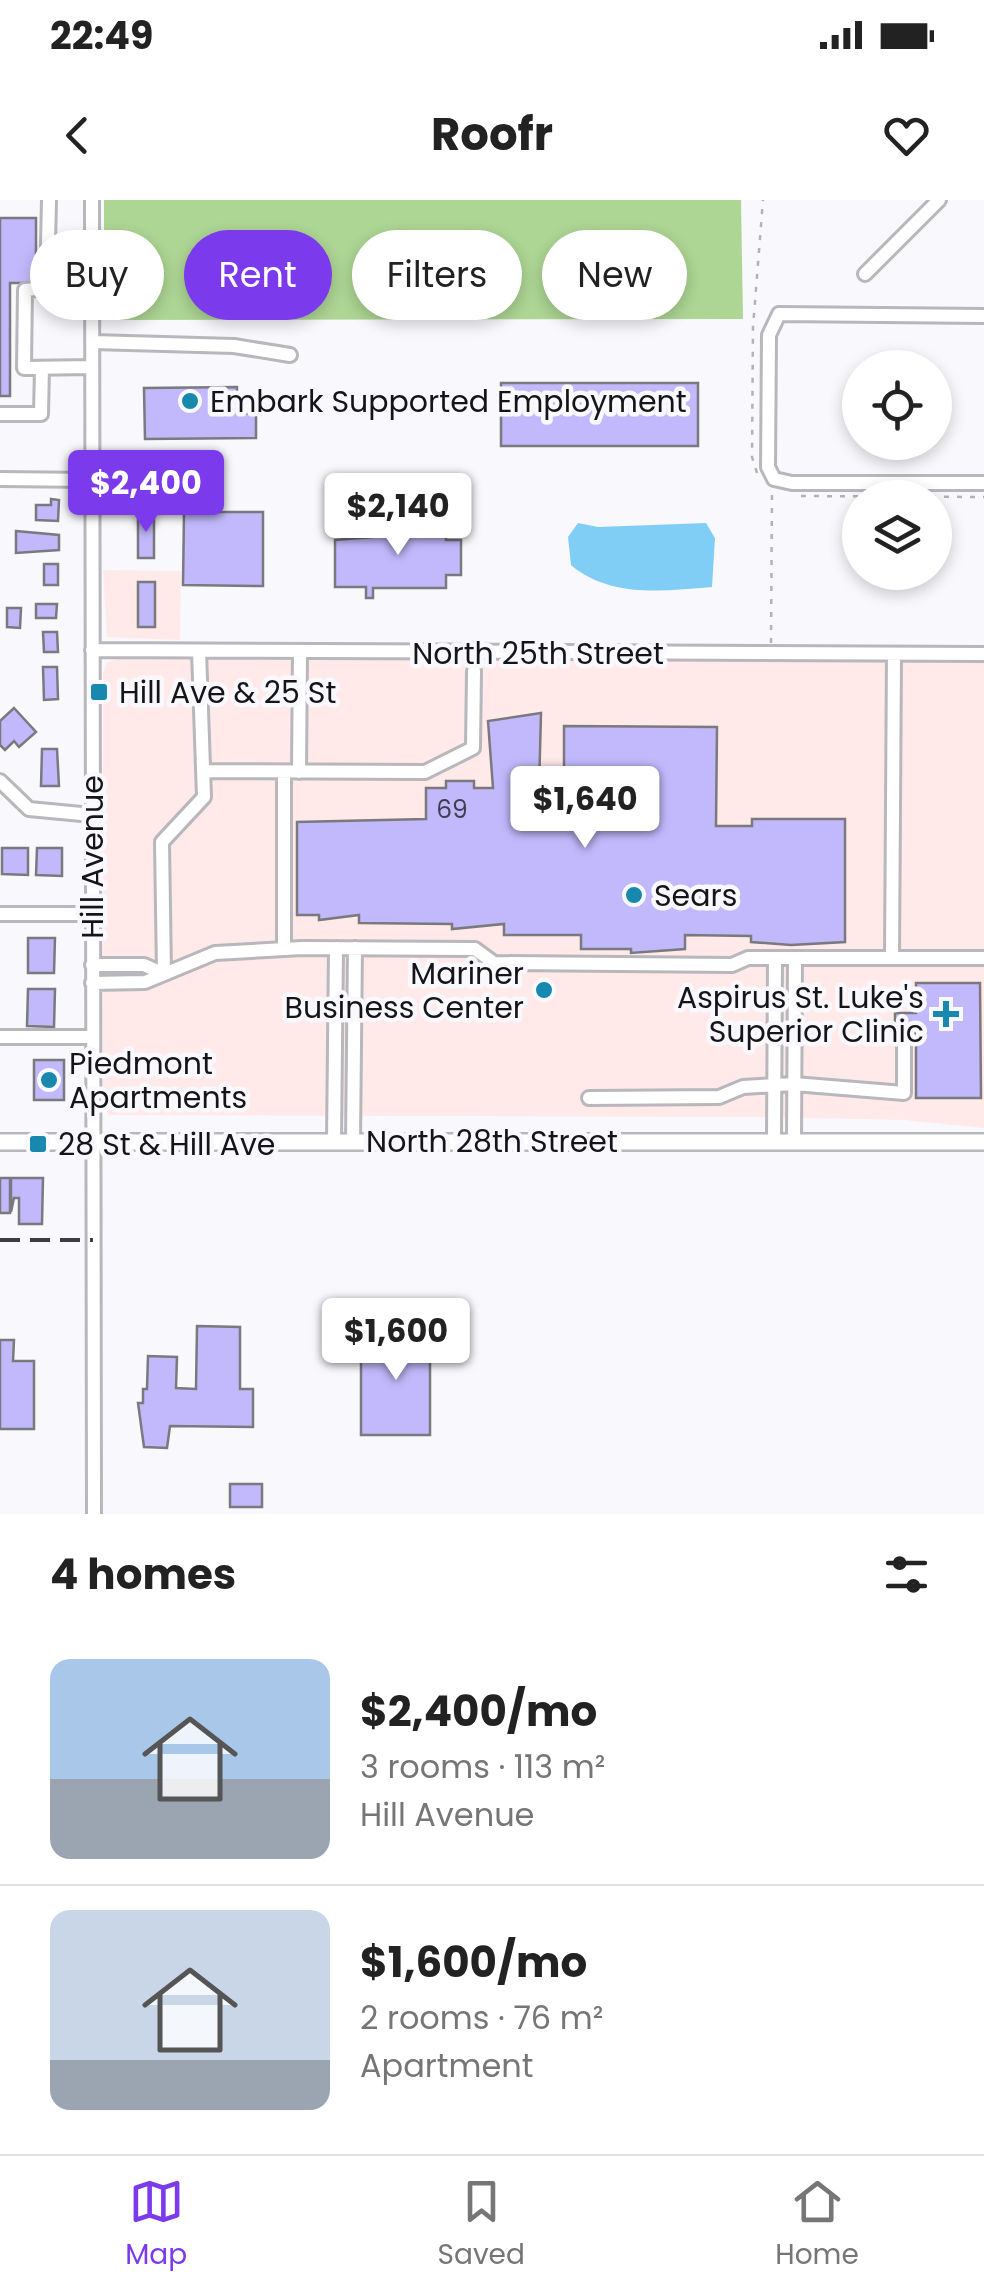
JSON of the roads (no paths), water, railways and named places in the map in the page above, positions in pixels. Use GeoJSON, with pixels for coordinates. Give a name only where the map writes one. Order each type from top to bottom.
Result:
{"type":"FeatureCollection","features":[{"type":"Feature","properties":{"kind":"main road","name":"North 28th Street"},"geometry":{"type":"LineString","coordinates":[[0,1142],[984,1142]]}},
{"type":"Feature","properties":{"kind":"street"},"geometry":{"type":"LineString","coordinates":[[49,200],[47,288],[25,290],[24,368],[92,367]]}},
{"type":"Feature","properties":{"kind":"street","name":"Hill Avenue"},"geometry":{"type":"LineString","coordinates":[[92,200],[94,1514]]}},
{"type":"Feature","properties":{"kind":"street"},"geometry":{"type":"LineString","coordinates":[[865,274],[939,200]]}},
{"type":"Feature","properties":{"kind":"street"},"geometry":{"type":"LineString","coordinates":[[984,316],[779,314],[769,335],[768,467],[774,480],[796,490],[984,483]]}},
{"type":"Feature","properties":{"kind":"street"},"geometry":{"type":"LineString","coordinates":[[93,342],[234,346],[290,355]]}},
{"type":"Feature","properties":{"kind":"street"},"geometry":{"type":"LineString","coordinates":[[0,414],[41,414],[42,368]]}},
{"type":"Feature","properties":{"kind":"street"},"geometry":{"type":"LineString","coordinates":[[0,479],[92,480]]}},
{"type":"Feature","properties":{"kind":"street","name":"North 25th Street"},"geometry":{"type":"LineString","coordinates":[[92,650],[984,654]]}},
{"type":"Feature","properties":{"kind":"street"},"geometry":{"type":"LineString","coordinates":[[164,974],[162,842],[204,797],[199,651]]}},
{"type":"Feature","properties":{"kind":"street"},"geometry":{"type":"LineString","coordinates":[[299,772],[300,652]]}},
{"type":"Feature","properties":{"kind":"street"},"geometry":{"type":"LineString","coordinates":[[892,958],[894,654]]}},
{"type":"Feature","properties":{"kind":"street"},"geometry":{"type":"LineString","coordinates":[[204,770],[425,772],[473,748],[474,670]]}},
{"type":"Feature","properties":{"kind":"street"},"geometry":{"type":"LineString","coordinates":[[284,772],[284,948]]}},
{"type":"Feature","properties":{"kind":"street"},"geometry":{"type":"LineString","coordinates":[[0,781],[29,809],[92,816]]}},
{"type":"Feature","properties":{"kind":"street"},"geometry":{"type":"LineString","coordinates":[[0,914],[92,914]]}},
{"type":"Feature","properties":{"kind":"street"},"geometry":{"type":"LineString","coordinates":[[92,983],[142,982],[214,953],[284,948],[476,950],[494,963],[732,964],[748,958],[984,958]]}},
{"type":"Feature","properties":{"kind":"street"},"geometry":{"type":"LineString","coordinates":[[334,1141],[336,948]]}},
{"type":"Feature","properties":{"kind":"street"},"geometry":{"type":"LineString","coordinates":[[353,1141],[355,948]]}},
{"type":"Feature","properties":{"kind":"street"},"geometry":{"type":"LineString","coordinates":[[774,1142],[775,958]]}},
{"type":"Feature","properties":{"kind":"street"},"geometry":{"type":"LineString","coordinates":[[794,958],[794,1142]]}},
{"type":"Feature","properties":{"kind":"street"},"geometry":{"type":"LineString","coordinates":[[92,965],[144,965],[164,974]]}},
{"type":"Feature","properties":{"kind":"street"},"geometry":{"type":"LineString","coordinates":[[588,1098],[719,1096],[743,1087],[794,1084],[904,1093],[904,1033]]}},
{"type":"Feature","properties":{"kind":"street"},"geometry":{"type":"LineString","coordinates":[[0,1037],[93,1037]]}},
{"type":"Feature","properties":{"kind":"water"},"geometry":{"type":"Polygon","coordinates":[[[578,523],[598,527],[706,523],[715,538],[712,587],[638,590],[586,576],[571,565],[568,537],[578,523]]]}},
{"type":"Feature","properties":{"kind":"railway"},"geometry":{"type":"LineString","coordinates":[[0,1240],[93,1240]]}},
{"type":"Feature","properties":{"kind":"place","name":"Embark Supported Employment"},"geometry":{"type":"Point","coordinates":[190,401]}},
{"type":"Feature","properties":{"kind":"place","name":"Hill Ave & 25 St"},"geometry":{"type":"Point","coordinates":[99,692]}},
{"type":"Feature","properties":{"kind":"place","name":"Sears"},"geometry":{"type":"Point","coordinates":[634,895]}},
{"type":"Feature","properties":{"kind":"place","name":"Mariner Business Center"},"geometry":{"type":"Point","coordinates":[544,990]}},
{"type":"Feature","properties":{"kind":"place","name":"Aspirus St. Luke's Superior Clinic"},"geometry":{"type":"Point","coordinates":[946,1014]}},
{"type":"Feature","properties":{"kind":"place","name":"Piedmont Apartments"},"geometry":{"type":"Point","coordinates":[49,1080]}},
{"type":"Feature","properties":{"kind":"place","name":"28 St & Hill Ave"},"geometry":{"type":"Point","coordinates":[38,1144]}}]}
